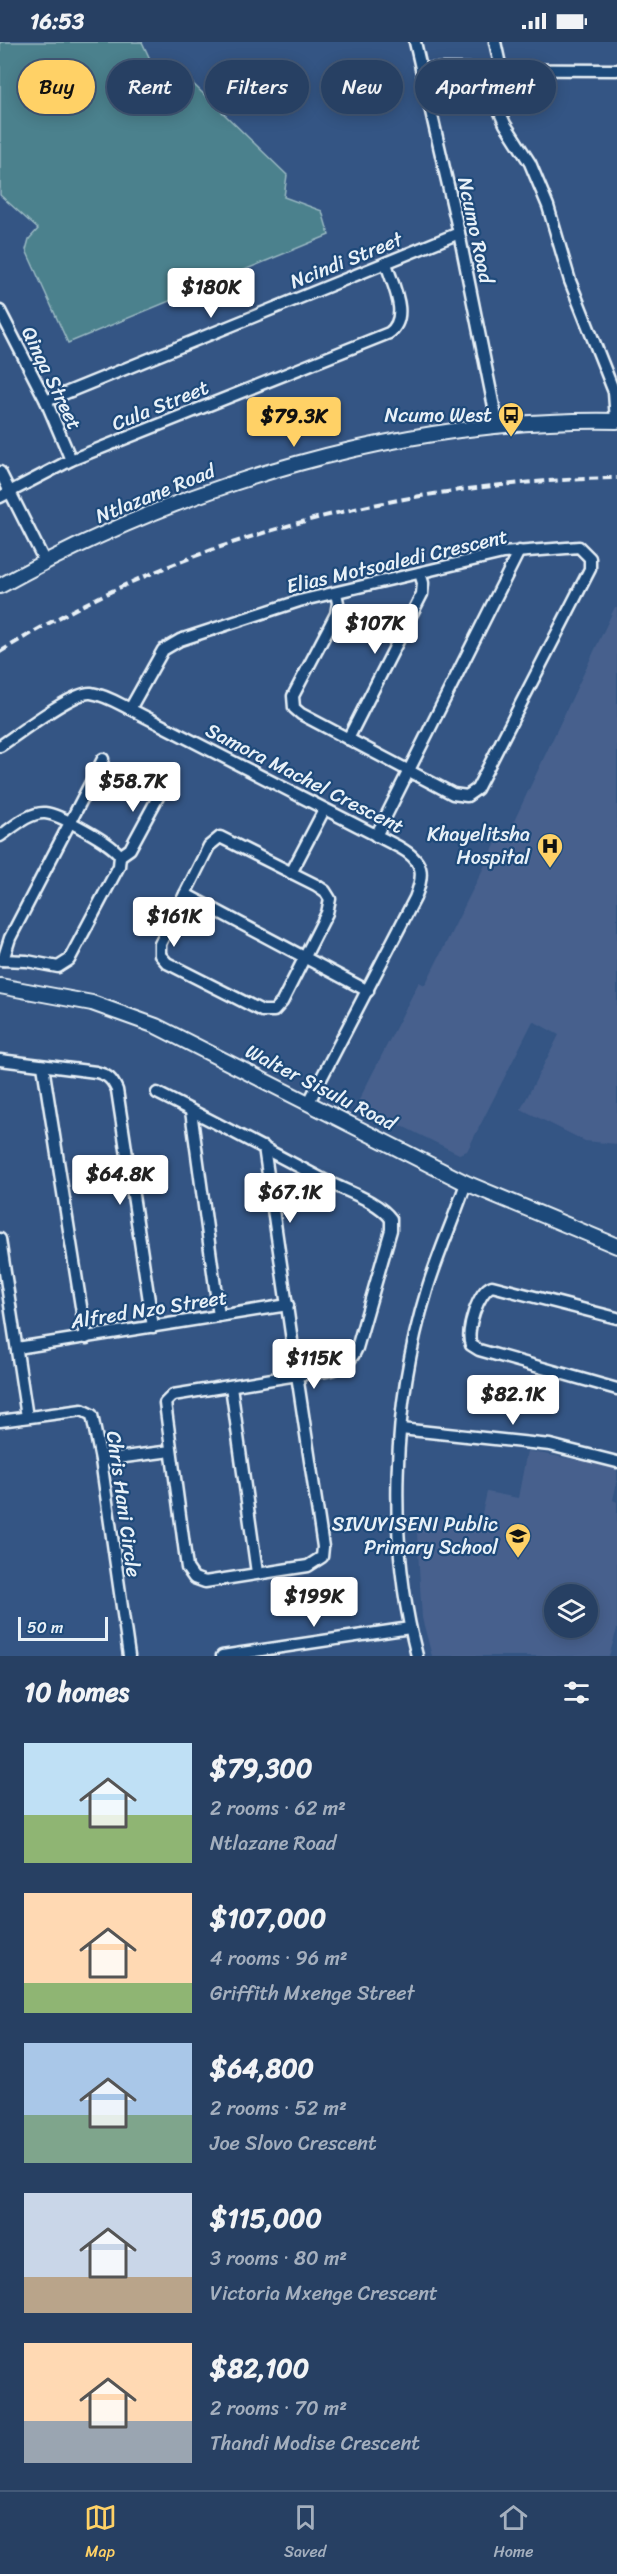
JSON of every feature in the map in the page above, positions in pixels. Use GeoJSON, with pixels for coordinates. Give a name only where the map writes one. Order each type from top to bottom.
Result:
{"type":"FeatureCollection","features":[{"type":"Feature","properties":{"kind":"street","name":"Ncumo Road"},"geometry":{"type":"LineString","coordinates":[[415,42],[419,60]]}},
{"type":"Feature","properties":{"kind":"street"},"geometry":{"type":"LineString","coordinates":[[495,42],[499,60]]}},
{"type":"Feature","properties":{"kind":"street"},"geometry":{"type":"LineString","coordinates":[[556,69],[617,70]]}},
{"type":"Feature","properties":{"kind":"street","name":"Ncumo Road"},"geometry":{"type":"LineString","coordinates":[[431,114],[459,233],[498,427]]}},
{"type":"Feature","properties":{"kind":"street"},"geometry":{"type":"LineString","coordinates":[[501,114],[530,163],[548,206],[570,281],[615,388],[617,421]]}},
{"type":"Feature","properties":{"kind":"street","name":"Ncindi Street"},"geometry":{"type":"LineString","coordinates":[[46,401],[459,233]]}},
{"type":"Feature","properties":{"kind":"street","name":"Cula Street"},"geometry":{"type":"LineString","coordinates":[[5,494],[71,460],[389,333],[397,325],[400,313],[386,263]]}},
{"type":"Feature","properties":{"kind":"street","name":"Qinqa Street"},"geometry":{"type":"LineString","coordinates":[[0,312],[46,401],[71,460]]}},
{"type":"Feature","properties":{"kind":"street","name":"Ntlazane Road"},"geometry":{"type":"LineString","coordinates":[[0,586],[45,562],[166,507],[248,478],[354,450],[436,434],[498,427],[617,421]]}},
{"type":"Feature","properties":{"kind":"street"},"geometry":{"type":"LineString","coordinates":[[0,472],[5,494],[45,562]]}},
{"type":"Feature","properties":{"kind":"street","name":"Elias Motsoaledi Crescent"},"geometry":{"type":"LineString","coordinates":[[130,709],[155,662],[170,645],[258,613],[336,592],[519,551],[579,548],[590,558],[590,569],[477,789],[467,796],[460,796],[409,771],[297,711],[292,703],[293,696],[336,614],[338,603],[336,592]]}},
{"type":"Feature","properties":{"kind":"street"},"geometry":{"type":"LineString","coordinates":[[376,836],[519,551]]}},
{"type":"Feature","properties":{"kind":"street"},"geometry":{"type":"LineString","coordinates":[[348,739],[422,594],[423,583],[420,573]]}},
{"type":"Feature","properties":{"kind":"street","name":"Samora Machel Crescent"},"geometry":{"type":"LineString","coordinates":[[0,746],[81,694],[90,693],[105,697],[409,852],[415,858],[422,874],[415,898],[309,1102]]}},
{"type":"Feature","properties":{"kind":"street"},"geometry":{"type":"LineString","coordinates":[[0,836],[33,815],[46,813],[69,823],[109,843],[120,856],[119,866],[69,960],[58,967],[27,961],[1,960],[10,938],[69,823],[103,759]]}},
{"type":"Feature","properties":{"kind":"street"},"geometry":{"type":"LineString","coordinates":[[120,856],[130,849],[164,786]]}},
{"type":"Feature","properties":{"kind":"street"},"geometry":{"type":"LineString","coordinates":[[291,873],[324,810]]}},
{"type":"Feature","properties":{"kind":"street"},"geometry":{"type":"LineString","coordinates":[[220,837],[325,891],[330,899],[327,913],[282,1002],[274,1011],[268,1013],[167,963],[160,955],[160,944],[185,894],[209,846],[220,837]]}},
{"type":"Feature","properties":{"kind":"street"},"geometry":{"type":"LineString","coordinates":[[185,894],[368,991]]}},
{"type":"Feature","properties":{"kind":"street","name":"Walter Sisulu Road"},"geometry":{"type":"LineString","coordinates":[[0,986],[92,1003],[156,1026],[466,1183],[617,1246]]}},
{"type":"Feature","properties":{"kind":"street"},"geometry":{"type":"LineString","coordinates":[[0,1060],[96,1072],[105,1074],[113,1081],[117,1090],[153,1327]]}},
{"type":"Feature","properties":{"kind":"street"},"geometry":{"type":"LineString","coordinates":[[43,1066],[86,1338]]}},
{"type":"Feature","properties":{"kind":"street"},"geometry":{"type":"LineString","coordinates":[[157,1093],[264,1147],[384,1211],[391,1219],[391,1230],[357,1348],[350,1362],[338,1368],[297,1375],[231,1386],[179,1394],[168,1399],[164,1407],[187,1568],[190,1574],[205,1582],[308,1566],[318,1561],[323,1553],[297,1375],[288,1305],[264,1147]]}},
{"type":"Feature","properties":{"kind":"street"},"geometry":{"type":"LineString","coordinates":[[191,1111],[219,1316]]}},
{"type":"Feature","properties":{"kind":"street"},"geometry":{"type":"LineString","coordinates":[[417,1656],[410,1628],[397,1500],[400,1429],[414,1342],[427,1291],[466,1183]]}},
{"type":"Feature","properties":{"kind":"street"},"geometry":{"type":"LineString","coordinates":[[0,1239],[27,1417]]}},
{"type":"Feature","properties":{"kind":"street"},"geometry":{"type":"LineString","coordinates":[[617,1317],[492,1286],[486,1288],[480,1297],[469,1336],[471,1345],[479,1350],[617,1389]]}},
{"type":"Feature","properties":{"kind":"street","name":"Alfred Nzo Street"},"geometry":{"type":"LineString","coordinates":[[17,1348],[288,1305]]}},
{"type":"Feature","properties":{"kind":"street"},"geometry":{"type":"LineString","coordinates":[[231,1386],[257,1573]]}},
{"type":"Feature","properties":{"kind":"street","name":"Chris Hani Circle"},"geometry":{"type":"LineString","coordinates":[[0,1421],[82,1410],[89,1412],[94,1422],[101,1460],[113,1557],[129,1656]]}},
{"type":"Feature","properties":{"kind":"street"},"geometry":{"type":"LineString","coordinates":[[400,1429],[550,1445],[617,1462]]}},
{"type":"Feature","properties":{"kind":"street"},"geometry":{"type":"LineString","coordinates":[[101,1460],[171,1450]]}},
{"type":"Feature","properties":{"kind":"street"},"geometry":{"type":"LineString","coordinates":[[222,1656],[410,1628]]}},
{"type":"Feature","properties":{"kind":"shaded area","name":"Khayelitsha Hospital"},"geometry":{"type":"Polygon","coordinates":[[[615,607],[617,607],[617,1144],[585,1141],[521,1109],[559,1035],[533,1021],[467,1151],[459,1154],[357,1104],[419,982],[425,985],[501,833],[507,836],[615,607]]]}},
{"type":"Feature","properties":{"kind":"shaded area","name":"SIVUYISENI Public Primary School"},"geometry":{"type":"Polygon","coordinates":[[[527,1451],[617,1467],[617,1482],[613,1500],[617,1502],[617,1629],[609,1656],[432,1656],[422,1618],[416,1516],[480,1522],[487,1492],[518,1498],[527,1451]]]}},
{"type":"Feature","properties":{"kind":"green space"},"geometry":{"type":"Polygon","coordinates":[[[0,42],[142,42],[150,60],[107,60],[107,114],[193,114],[193,84],[205,95],[205,114],[224,114],[287,175],[284,197],[322,211],[329,235],[68,343],[26,250],[29,239],[38,229],[0,195],[0,42]]]}},
{"type":"Feature","properties":{"kind":"railway"},"geometry":{"type":"LineString","coordinates":[[0,652],[70,612],[143,577],[219,547],[296,523],[376,504],[456,491],[536,482],[617,478]]}},
{"type":"Feature","properties":{"kind":"place","name":"Ncumo West"},"geometry":{"type":"Point","coordinates":[511,438]}},
{"type":"Feature","properties":{"kind":"place","name":"Khayelitsha Hospital"},"geometry":{"type":"Point","coordinates":[550,869]}},
{"type":"Feature","properties":{"kind":"place","name":"SIVUYISENI Public Primary School"},"geometry":{"type":"Point","coordinates":[518,1559]}}]}
